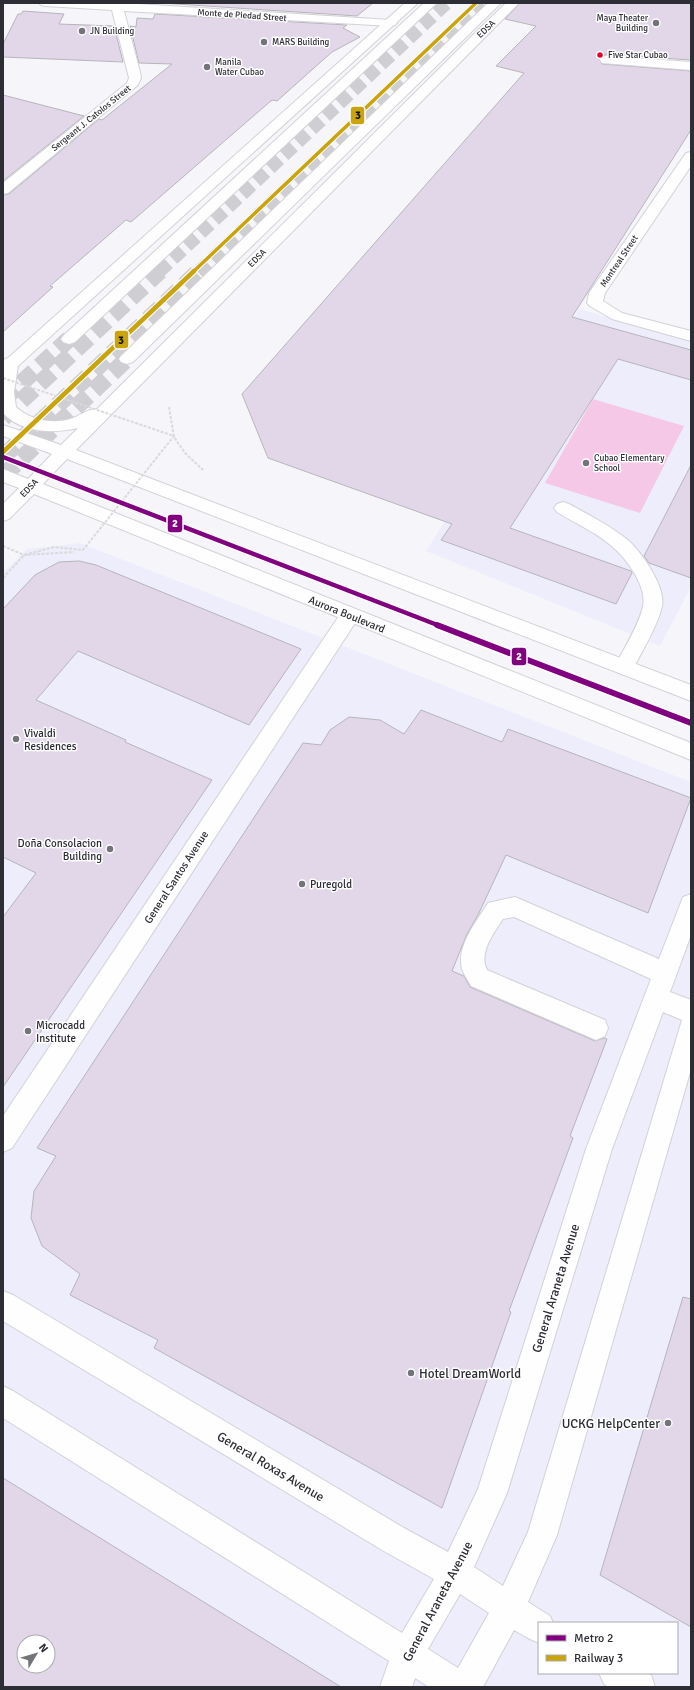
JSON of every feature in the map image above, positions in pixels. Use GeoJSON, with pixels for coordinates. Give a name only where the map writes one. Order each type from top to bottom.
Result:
{"type":"FeatureCollection","features":[{"type":"Feature","properties":{"kind":"main road","name":"Monte de Piedad Street"},"geometry":{"type":"LineString","coordinates":[[45,3],[296,13],[391,23]]}},
{"type":"Feature","properties":{"kind":"main road"},"geometry":{"type":"LineString","coordinates":[[110,404],[89,418],[70,425],[50,427],[30,423],[14,414],[8,407],[6,400],[7,366],[412,3]]}},
{"type":"Feature","properties":{"kind":"main road"},"geometry":{"type":"LineString","coordinates":[[69,339],[430,3]]}},
{"type":"Feature","properties":{"kind":"main road","name":"EDSA"},"geometry":{"type":"LineString","coordinates":[[127,358],[496,3]]}},
{"type":"Feature","properties":{"kind":"main road","name":"EDSA"},"geometry":{"type":"LineString","coordinates":[[3,515],[110,404],[477,38],[514,3]]}},
{"type":"Feature","properties":{"kind":"main road","name":"Sergeant J. Catolos Street"},"geometry":{"type":"LineString","coordinates":[[3,190],[132,85],[135,78],[134,72],[117,5]]}},
{"type":"Feature","properties":{"kind":"main road"},"geometry":{"type":"LineString","coordinates":[[606,60],[691,66]]}},
{"type":"Feature","properties":{"kind":"main road","name":"Montreal Street"},"geometry":{"type":"LineString","coordinates":[[691,156],[597,293],[595,303],[617,316],[691,336]]}},
{"type":"Feature","properties":{"kind":"main road"},"geometry":{"type":"LineString","coordinates":[[3,430],[64,452],[691,693]]}},
{"type":"Feature","properties":{"kind":"main road","name":"Aurora Boulevard"},"geometry":{"type":"LineString","coordinates":[[3,475],[691,752]]}},
{"type":"Feature","properties":{"kind":"main road"},"geometry":{"type":"LineString","coordinates":[[563,508],[607,534],[623,546],[648,579],[652,593],[653,606],[647,622],[624,668]]}},
{"type":"Feature","properties":{"kind":"main road","name":"General Santos Avenue"},"geometry":{"type":"LineString","coordinates":[[3,1139],[350,615]]}},
{"type":"Feature","properties":{"kind":"main road","name":"General Araneta Avenue"},"geometry":{"type":"LineString","coordinates":[[396,1687],[407,1655],[455,1573],[492,1493],[599,1149],[691,904]]}},
{"type":"Feature","properties":{"kind":"main road"},"geometry":{"type":"LineString","coordinates":[[596,1028],[479,978],[474,971],[474,950],[481,934],[496,910],[515,908],[654,968],[660,986],[691,1012]]}},
{"type":"Feature","properties":{"kind":"main road"},"geometry":{"type":"LineString","coordinates":[[465,1687],[509,1608],[542,1534],[691,1028]]}},
{"type":"Feature","properties":{"kind":"main road","name":"General Roxas Avenue"},"geometry":{"type":"LineString","coordinates":[[3,1305],[393,1539],[455,1573],[538,1626]]}},
{"type":"Feature","properties":{"kind":"main road"},"geometry":{"type":"LineString","coordinates":[[3,1401],[459,1687]]}},
{"type":"Feature","properties":{"kind":"main road"},"geometry":{"type":"LineString","coordinates":[[618,1674],[639,1687]]}},
{"type":"Feature","properties":{"kind":"path"},"geometry":{"type":"LineString","coordinates":[[3,378],[174,436]]}},
{"type":"Feature","properties":{"kind":"path"},"geometry":{"type":"LineString","coordinates":[[169,407],[174,436],[185,453],[203,470]]}},
{"type":"Feature","properties":{"kind":"path"},"geometry":{"type":"LineString","coordinates":[[3,578],[24,555],[54,547],[83,550],[174,436]]}},
{"type":"Feature","properties":{"kind":"path"},"geometry":{"type":"LineString","coordinates":[[3,546],[24,555],[74,552]]}},
{"type":"Feature","properties":{"kind":"shaded area","name":"Cubao Elementary School"},"geometry":{"type":"Polygon","coordinates":[[[579,309],[691,341],[691,587],[660,646],[426,551],[579,309]]]}},
{"type":"Feature","properties":{"kind":"shaded area"},"geometry":{"type":"Polygon","coordinates":[[[593,399],[684,426],[640,513],[545,483],[593,399]]]}},
{"type":"Feature","properties":{"kind":"shaded area"},"geometry":{"type":"Polygon","coordinates":[[[80,543],[691,782],[691,1687],[3,1687],[3,573],[27,549],[80,543]]]}},
{"type":"Feature","properties":{"kind":"building"},"geometry":{"type":"Polygon","coordinates":[[[161,3],[373,3],[357,16],[161,3]]]}},
{"type":"Feature","properties":{"kind":"building"},"geometry":{"type":"Polygon","coordinates":[[[520,3],[691,3],[691,60],[606,54],[599,59],[602,64],[691,71],[691,130],[572,317],[691,350],[691,380],[618,359],[510,528],[631,571],[632,573],[616,604],[441,540],[452,524],[268,458],[242,394],[524,73],[496,66],[536,26],[505,19],[520,3]]]}},
{"type":"Feature","properties":{"kind":"building"},"geometry":{"type":"Polygon","coordinates":[[[23,11],[64,14],[59,24],[114,26],[123,62],[3,57],[3,44],[18,14],[21,14],[23,11]]]}},
{"type":"Feature","properties":{"kind":"building"},"geometry":{"type":"Polygon","coordinates":[[[155,14],[347,25],[343,28],[360,37],[332,52],[277,101],[272,100],[131,222],[126,220],[50,286],[53,287],[3,332],[3,195],[9,194],[99,119],[102,120],[172,64],[139,63],[130,26],[136,27],[137,18],[153,19],[155,14]]]}},
{"type":"Feature","properties":{"kind":"building"},"geometry":{"type":"Polygon","coordinates":[[[3,95],[84,116],[3,181],[3,95]]]}},
{"type":"Feature","properties":{"kind":"building"},"geometry":{"type":"Polygon","coordinates":[[[691,465],[691,578],[649,563],[644,556],[691,465]]]}},
{"type":"Feature","properties":{"kind":"building"},"geometry":{"type":"Polygon","coordinates":[[[79,561],[96,565],[301,649],[249,725],[78,651],[36,700],[126,740],[125,742],[212,780],[3,1087],[3,917],[36,873],[3,857],[3,609],[35,575],[59,562],[79,561]]]}},
{"type":"Feature","properties":{"kind":"building"},"geometry":{"type":"Polygon","coordinates":[[[421,710],[502,742],[508,729],[691,798],[648,913],[506,855],[478,915],[467,934],[452,971],[464,976],[470,987],[595,1041],[604,1038],[607,1039],[570,1136],[573,1138],[509,1311],[511,1312],[442,1508],[154,1348],[158,1340],[70,1295],[80,1274],[42,1246],[31,1218],[34,1191],[56,1156],[37,1148],[303,743],[321,745],[330,730],[349,717],[380,720],[404,734],[421,710]]]}},
{"type":"Feature","properties":{"kind":"building","name":"UCKG HelpCenter"},"geometry":{"type":"Polygon","coordinates":[[[683,1297],[691,1299],[691,1627],[600,1575],[683,1297]]]}},
{"type":"Feature","properties":{"kind":"building"},"geometry":{"type":"Polygon","coordinates":[[[3,1478],[341,1687],[3,1687],[3,1478]]]}},
{"type":"Feature","properties":{"kind":"tunnel"},"geometry":{"type":"LineString","coordinates":[[159,272],[447,3]]}},
{"type":"Feature","properties":{"kind":"tunnel"},"geometry":{"type":"LineString","coordinates":[[198,272],[482,3]]}},
{"type":"Feature","properties":{"kind":"tunnel"},"geometry":{"type":"LineString","coordinates":[[3,418],[160,271]]}},
{"type":"Feature","properties":{"kind":"tunnel"},"geometry":{"type":"LineString","coordinates":[[3,457],[199,271]]}},
{"type":"Feature","properties":{"kind":"tunnel"},"geometry":{"type":"LineString","coordinates":[[3,400],[69,339]]}},
{"type":"Feature","properties":{"kind":"tunnel"},"geometry":{"type":"LineString","coordinates":[[3,476],[127,359]]}},
{"type":"Feature","properties":{"kind":"metro line","name":"2"},"geometry":{"type":"LineString","coordinates":[[3,457],[691,723]]}},
{"type":"Feature","properties":{"kind":"rail line","name":"3"},"geometry":{"type":"LineString","coordinates":[[3,452],[476,3]]}},
{"type":"Feature","properties":{"kind":"place","name":"Maya Theater Building"},"geometry":{"type":"Point","coordinates":[656,23]}},
{"type":"Feature","properties":{"kind":"place","name":"JN Building"},"geometry":{"type":"Point","coordinates":[82,31]}},
{"type":"Feature","properties":{"kind":"place","name":"MARS Building"},"geometry":{"type":"Point","coordinates":[264,42]}},
{"type":"Feature","properties":{"kind":"place","name":"Five Star Cubao"},"geometry":{"type":"Point","coordinates":[600,55]}},
{"type":"Feature","properties":{"kind":"place","name":"Manila Water Cubao"},"geometry":{"type":"Point","coordinates":[207,67]}},
{"type":"Feature","properties":{"kind":"place","name":"Cubao Elementary School"},"geometry":{"type":"Point","coordinates":[586,463]}},
{"type":"Feature","properties":{"kind":"place","name":"Vivaldi Residences"},"geometry":{"type":"Point","coordinates":[16,739]}},
{"type":"Feature","properties":{"kind":"place","name":"Doña Consolacion Building"},"geometry":{"type":"Point","coordinates":[110,849]}},
{"type":"Feature","properties":{"kind":"place","name":"Puregold"},"geometry":{"type":"Point","coordinates":[302,884]}},
{"type":"Feature","properties":{"kind":"place","name":"Microcadd Institute"},"geometry":{"type":"Point","coordinates":[28,1031]}},
{"type":"Feature","properties":{"kind":"place","name":"Hotel DreamWorld"},"geometry":{"type":"Point","coordinates":[411,1373]}},
{"type":"Feature","properties":{"kind":"place","name":"UCKG HelpCenter"},"geometry":{"type":"Point","coordinates":[668,1423]}}]}
